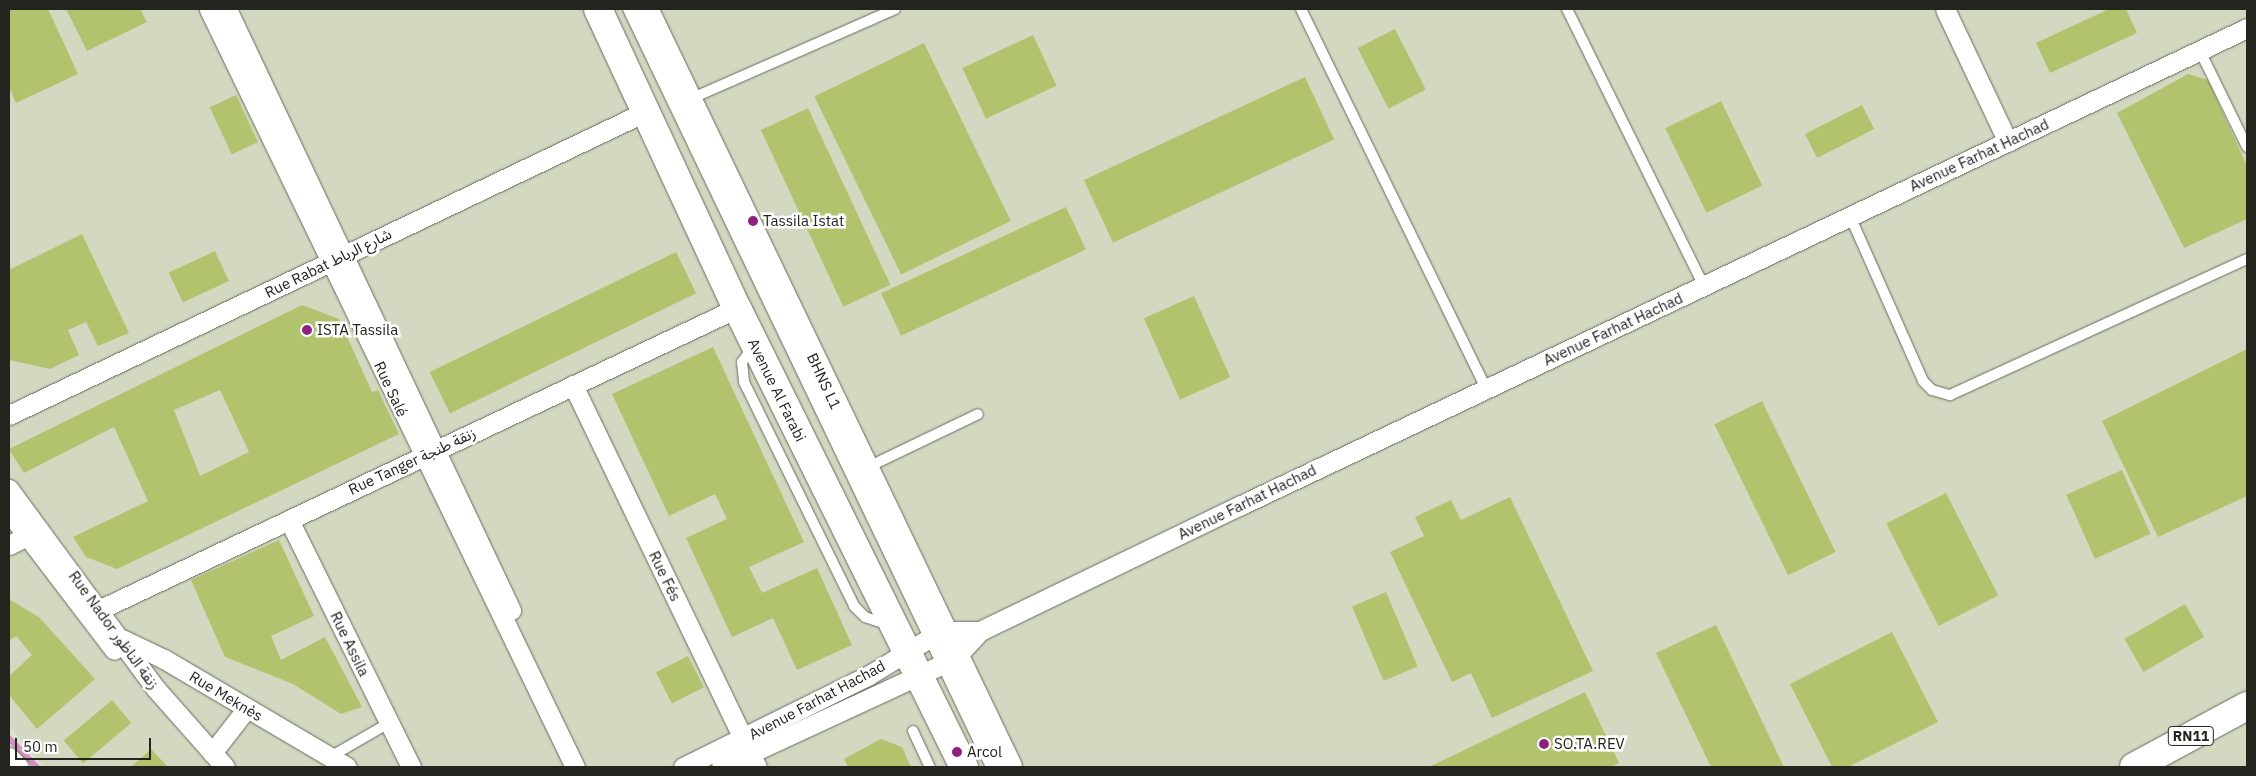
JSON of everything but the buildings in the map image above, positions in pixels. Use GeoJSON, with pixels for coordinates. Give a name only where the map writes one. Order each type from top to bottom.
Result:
{"type":"FeatureCollection","features":[{"type":"Feature","properties":{"kind":"street","name":"Rue Salé"},"geometry":{"type":"LineString","coordinates":[[209,9],[338,258]]}},
{"type":"Feature","properties":{"kind":"street","name":"Rue Salé"},"geometry":{"type":"LineString","coordinates":[[226,9],[338,258],[575,767]]}},
{"type":"Feature","properties":{"kind":"street","name":"Avenue Al Farabi"},"geometry":{"type":"LineString","coordinates":[[598,9],[647,111],[736,308],[892,625],[926,639],[939,666],[964,767]]}},
{"type":"Feature","properties":{"kind":"street","name":"Avenue Al Farabi"},"geometry":{"type":"LineString","coordinates":[[644,9],[864,469],[926,639],[939,666],[1008,767]]}},
{"type":"Feature","properties":{"kind":"street"},"geometry":{"type":"LineString","coordinates":[[1945,9],[2008,142]]}},
{"type":"Feature","properties":{"kind":"street","name":"Avenue Farhat Hachad"},"geometry":{"type":"LineString","coordinates":[[722,767],[939,666],[980,631],[2247,28]]}},
{"type":"Feature","properties":{"kind":"street","name":"Rue Rabat شارع الرباط"},"geometry":{"type":"LineString","coordinates":[[9,415],[647,111]]}},
{"type":"Feature","properties":{"kind":"street","name":"Rue Tanger زنقة طنجة"},"geometry":{"type":"LineString","coordinates":[[94,612],[736,308]]}},
{"type":"Feature","properties":{"kind":"street","name":"Rue Fés"},"geometry":{"type":"LineString","coordinates":[[573,385],[750,753]]}},
{"type":"Feature","properties":{"kind":"street","name":"Rue Salé"},"geometry":{"type":"LineString","coordinates":[[429,453],[585,767]]}},
{"type":"Feature","properties":{"kind":"street","name":"Rue Nador زنقة الناظور"},"geometry":{"type":"LineString","coordinates":[[9,488],[22,525],[124,649],[162,718],[209,760],[225,767]]}},
{"type":"Feature","properties":{"kind":"street","name":"Rue Assila"},"geometry":{"type":"LineString","coordinates":[[289,520],[410,767]]}},
{"type":"Feature","properties":{"kind":"street"},"geometry":{"type":"LineString","coordinates":[[9,545],[22,525]]}},
{"type":"Feature","properties":{"kind":"street","name":"Rue Nador زنقة الناظور"},"geometry":{"type":"LineString","coordinates":[[94,612],[101,632],[124,649]]}},
{"type":"Feature","properties":{"kind":"street","name":"Avenue Farhat Hachad"},"geometry":{"type":"LineString","coordinates":[[683,767],[750,753],[926,639],[980,631]]}},
{"type":"Feature","properties":{"kind":"street","name":"Rue Meknès"},"geometry":{"type":"LineString","coordinates":[[124,649],[244,712],[329,762],[347,767]]}},
{"type":"Feature","properties":{"kind":"street","name":"RN11"},"geometry":{"type":"LineString","coordinates":[[2134,767],[2247,706]]}},
{"type":"Feature","properties":{"kind":"street"},"geometry":{"type":"LineString","coordinates":[[209,760],[244,712]]}},
{"type":"Feature","properties":{"kind":"street"},"geometry":{"type":"LineString","coordinates":[[9,756],[19,767]]}},
{"type":"Feature","properties":{"kind":"lane","name":"BHNS L1"},"geometry":{"type":"LineString","coordinates":[[627,9],[926,639]]}},
{"type":"Feature","properties":{"kind":"lane"},"geometry":{"type":"LineString","coordinates":[[687,101],[895,9]]}},
{"type":"Feature","properties":{"kind":"lane"},"geometry":{"type":"LineString","coordinates":[[1301,9],[1486,389]]}},
{"type":"Feature","properties":{"kind":"lane"},"geometry":{"type":"LineString","coordinates":[[1567,9],[1704,286]]}},
{"type":"Feature","properties":{"kind":"lane"},"geometry":{"type":"LineString","coordinates":[[2200,51],[2247,148]]}},
{"type":"Feature","properties":{"kind":"lane"},"geometry":{"type":"LineString","coordinates":[[1850,216],[1922,381],[1932,390],[1950,395],[2247,259]]}},
{"type":"Feature","properties":{"kind":"lane"},"geometry":{"type":"LineString","coordinates":[[864,469],[978,414]]}},
{"type":"Feature","properties":{"kind":"lane"},"geometry":{"type":"LineString","coordinates":[[939,666],[986,767]]}},
{"type":"Feature","properties":{"kind":"lane"},"geometry":{"type":"LineString","coordinates":[[939,666],[991,767]]}},
{"type":"Feature","properties":{"kind":"lane"},"geometry":{"type":"LineString","coordinates":[[329,762],[389,723]]}},
{"type":"Feature","properties":{"kind":"lane"},"geometry":{"type":"LineString","coordinates":[[913,730],[930,767]]}},
{"type":"Feature","properties":{"kind":"shaded area"},"geometry":{"type":"Polygon","coordinates":[[[9,9],[2247,9],[2247,767],[44,767],[9,726],[9,9]]]}},
{"type":"Feature","properties":{"kind":"waterway"},"geometry":{"type":"LineString","coordinates":[[9,738],[37,767]]}},
{"type":"Feature","properties":{"kind":"place","name":"Tassila Istat"},"geometry":{"type":"Point","coordinates":[753,221]}},
{"type":"Feature","properties":{"kind":"place","name":"ISTA Tassila"},"geometry":{"type":"Point","coordinates":[307,330]}},
{"type":"Feature","properties":{"kind":"place","name":"SO.TA.REV"},"geometry":{"type":"Point","coordinates":[1544,744]}},
{"type":"Feature","properties":{"kind":"place","name":"Arcol"},"geometry":{"type":"Point","coordinates":[957,752]}}]}
